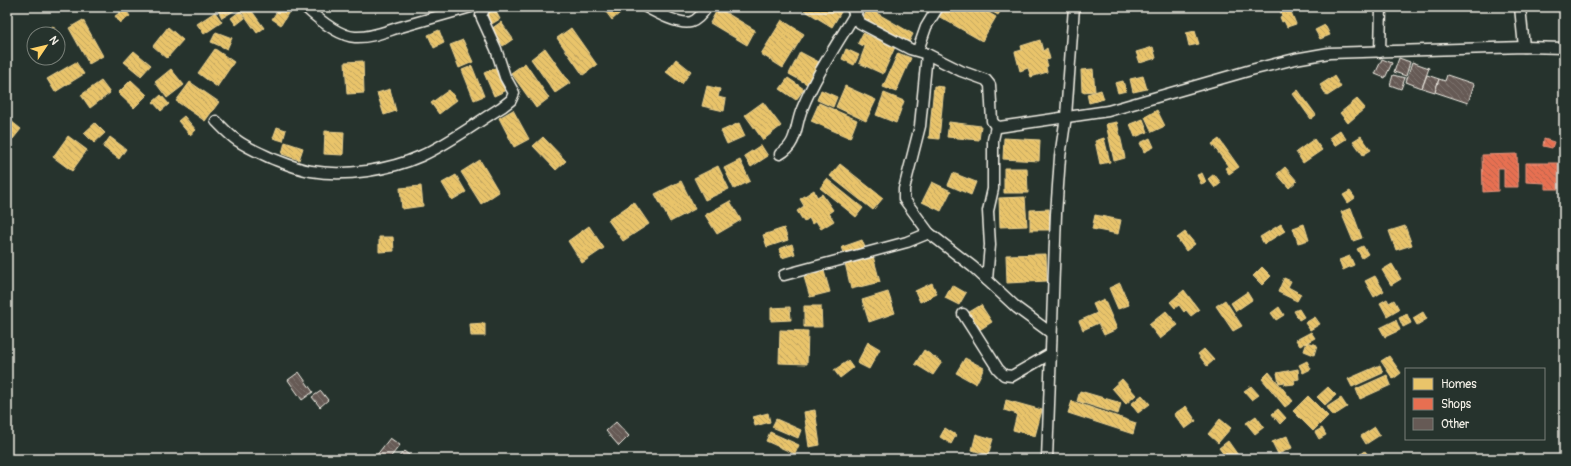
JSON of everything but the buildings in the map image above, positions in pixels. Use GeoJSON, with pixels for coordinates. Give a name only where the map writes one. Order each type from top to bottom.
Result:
{"type":"FeatureCollection","features":[{"type":"Feature","properties":{"kind":"street"},"geometry":{"type":"LineString","coordinates":[[305,7],[314,16],[330,26],[354,37],[364,37],[471,7]]}},
{"type":"Feature","properties":{"kind":"street"},"geometry":{"type":"LineString","coordinates":[[216,121],[238,142],[259,153],[311,171],[338,173],[362,172],[420,157],[509,103],[513,98],[514,91],[505,77],[496,49],[481,16],[485,7]]}},
{"type":"Feature","properties":{"kind":"street"},"geometry":{"type":"LineString","coordinates":[[646,7],[670,18],[690,22],[697,19],[707,7]]}},
{"type":"Feature","properties":{"kind":"street"},"geometry":{"type":"LineString","coordinates":[[938,7],[926,27],[922,52],[920,126],[903,195],[909,207],[929,233],[968,263],[1017,308],[1051,333]]}},
{"type":"Feature","properties":{"kind":"street"},"geometry":{"type":"LineString","coordinates":[[1047,459],[1056,214],[1066,116],[1074,7]]}},
{"type":"Feature","properties":{"kind":"street"},"geometry":{"type":"LineString","coordinates":[[1380,52],[1381,7]]}},
{"type":"Feature","properties":{"kind":"street"},"geometry":{"type":"LineString","coordinates":[[1520,7],[1524,47]]}},
{"type":"Feature","properties":{"kind":"street"},"geometry":{"type":"LineString","coordinates":[[855,9],[860,23],[910,49],[922,52],[961,71],[988,81],[990,84],[992,121],[996,126],[1002,127],[1066,116],[1108,111],[1251,70],[1295,59],[1329,53],[1524,47],[1564,48]]}},
{"type":"Feature","properties":{"kind":"street"},"geometry":{"type":"LineString","coordinates":[[780,154],[787,150],[792,144],[802,109],[815,81],[855,9]]}},
{"type":"Feature","properties":{"kind":"street"},"geometry":{"type":"LineString","coordinates":[[987,280],[990,245],[988,211],[992,189],[993,140],[996,126]]}},
{"type":"Feature","properties":{"kind":"street"},"geometry":{"type":"LineString","coordinates":[[784,275],[907,242],[929,233]]}},
{"type":"Feature","properties":{"kind":"street"},"geometry":{"type":"LineString","coordinates":[[963,314],[998,369],[1004,375],[1012,376],[1050,354]]}}]}
